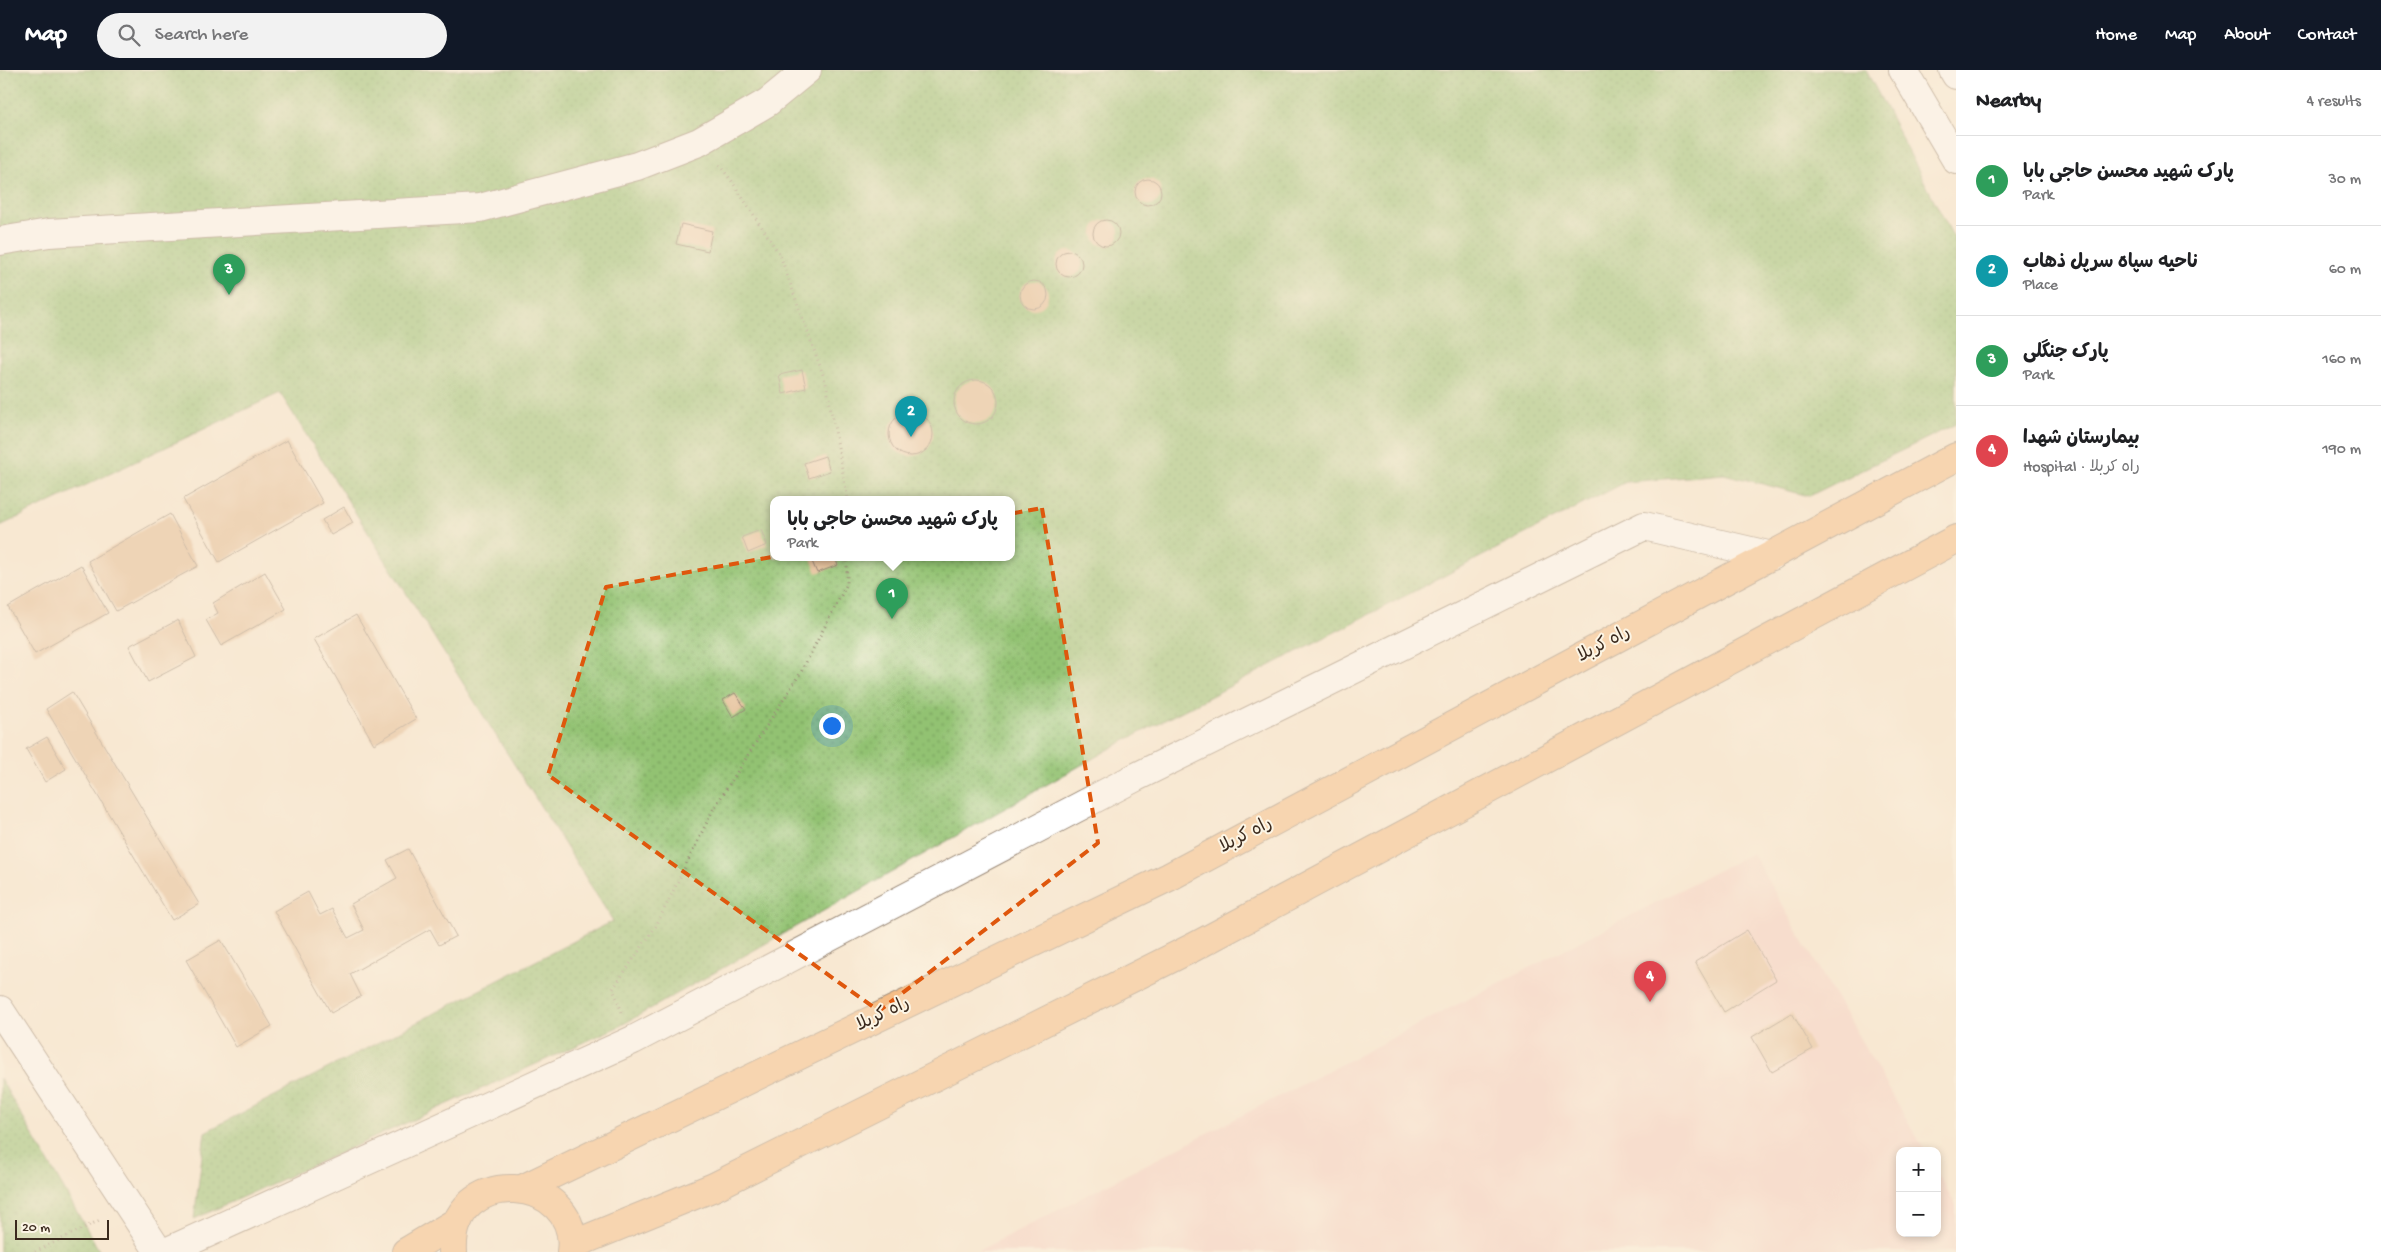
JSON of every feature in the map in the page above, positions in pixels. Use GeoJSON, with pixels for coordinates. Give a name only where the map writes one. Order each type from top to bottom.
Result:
{"type":"FeatureCollection","features":[{"type":"Feature","properties":{"kind":"main road","name":"راه کربلا"},"geometry":{"type":"LineString","coordinates":[[524,1188],[1169,877],[1956,457]]}},
{"type":"Feature","properties":{"kind":"main road"},"geometry":{"type":"LineString","coordinates":[[453,1252],[452,1240],[458,1221],[469,1205],[485,1193],[504,1188],[524,1188],[542,1196],[557,1208],[568,1225],[571,1248],[714,1187],[1194,947],[1956,538]]}},
{"type":"Feature","properties":{"kind":"main road"},"geometry":{"type":"LineString","coordinates":[[406,1252],[458,1221]]}},
{"type":"Feature","properties":{"kind":"street"},"geometry":{"type":"LineString","coordinates":[[0,241],[49,233],[480,208],[637,166],[699,142],[768,102],[807,70]]}},
{"type":"Feature","properties":{"kind":"street"},"geometry":{"type":"LineString","coordinates":[[1903,70],[1956,160]]}},
{"type":"Feature","properties":{"kind":"street"},"geometry":{"type":"LineString","coordinates":[[1953,70],[1956,75]]}},
{"type":"Feature","properties":{"kind":"street"},"geometry":{"type":"LineString","coordinates":[[166,1252],[633,1040],[1136,777],[1644,526],[1772,556]]}},
{"type":"Feature","properties":{"kind":"street"},"geometry":{"type":"LineString","coordinates":[[0,1010],[159,1252]]}},
{"type":"Feature","properties":{"kind":"path"},"geometry":{"type":"LineString","coordinates":[[699,142],[731,180],[780,255],[826,383],[847,496]]}},
{"type":"Feature","properties":{"kind":"path"},"geometry":{"type":"LineString","coordinates":[[633,1040],[613,989],[656,926],[713,810],[801,672],[847,584],[848,561]]}},
{"type":"Feature","properties":{"kind":"path"},"geometry":{"type":"LineString","coordinates":[[35,1252],[128,1207]]}},
{"type":"Feature","properties":{"kind":"highlighted area"},"geometry":{"type":"Polygon","coordinates":[[[1042,508],[1098,843],[879,1011],[548,775],[606,587],[1042,508]]]}},
{"type":"Feature","properties":{"kind":"shaded area"},"geometry":{"type":"Polygon","coordinates":[[[1752,853],[1923,1147],[1896,1147],[1896,1237],[1941,1237],[1941,1179],[1956,1206],[1956,1252],[976,1252],[1752,853]]]}},
{"type":"Feature","properties":{"kind":"green space"},"geometry":{"type":"Polygon","coordinates":[[[0,70],[1866,70],[1956,242],[1956,424],[1809,496],[1724,474],[1626,482],[1122,742],[620,1026],[194,1219],[205,1132],[613,921],[280,393],[0,526],[0,70]]]}},
{"type":"Feature","properties":{"kind":"green space"},"geometry":{"type":"Polygon","coordinates":[[[0,1078],[100,1252],[0,1252],[0,1078]]]}},
{"type":"Feature","properties":{"kind":"building"},"geometry":{"type":"Polygon","coordinates":[[[1148,179],[1157,183],[1161,192],[1157,201],[1148,205],[1139,201],[1135,192],[1139,183],[1148,179]]]}},
{"type":"Feature","properties":{"kind":"building"},"geometry":{"type":"Polygon","coordinates":[[[1106,220],[1116,223],[1119,233],[1116,243],[1106,246],[1096,243],[1093,233],[1096,223],[1106,220]]]}},
{"type":"Feature","properties":{"kind":"building"},"geometry":{"type":"Polygon","coordinates":[[[681,224],[712,231],[708,251],[676,244],[681,224]]]}},
{"type":"Feature","properties":{"kind":"building"},"geometry":{"type":"Polygon","coordinates":[[[1069,251],[1078,255],[1082,264],[1078,273],[1069,277],[1060,273],[1056,264],[1060,255],[1069,251]]]}},
{"type":"Feature","properties":{"kind":"building"},"geometry":{"type":"Polygon","coordinates":[[[1034,281],[1044,285],[1048,295],[1044,305],[1034,309],[1024,305],[1020,295],[1024,285],[1034,281]]]}},
{"type":"Feature","properties":{"kind":"building"},"geometry":{"type":"Polygon","coordinates":[[[802,370],[806,388],[783,394],[779,375],[802,370]]]}},
{"type":"Feature","properties":{"kind":"building"},"geometry":{"type":"Polygon","coordinates":[[[980,380],[992,386],[997,393],[997,411],[992,418],[985,423],[972,424],[964,421],[957,414],[954,398],[957,390],[964,383],[980,380]]]}},
{"type":"Feature","properties":{"kind":"building"},"geometry":{"type":"Polygon","coordinates":[[[915,412],[927,418],[932,425],[932,443],[927,450],[920,455],[907,456],[899,453],[892,446],[889,430],[892,422],[899,415],[915,412]]]}},
{"type":"Feature","properties":{"kind":"building"},"geometry":{"type":"Polygon","coordinates":[[[287,440],[323,503],[219,562],[183,499],[287,440]]]}},
{"type":"Feature","properties":{"kind":"building"},"geometry":{"type":"Polygon","coordinates":[[[825,456],[830,471],[809,478],[804,463],[825,456]]]}},
{"type":"Feature","properties":{"kind":"building"},"geometry":{"type":"Polygon","coordinates":[[[344,507],[353,523],[331,535],[322,520],[344,507]]]}},
{"type":"Feature","properties":{"kind":"building"},"geometry":{"type":"Polygon","coordinates":[[[170,514],[198,566],[116,611],[88,561],[170,514]]]}},
{"type":"Feature","properties":{"kind":"building"},"geometry":{"type":"Polygon","coordinates":[[[761,530],[767,545],[748,553],[742,537],[761,530]]]}},
{"type":"Feature","properties":{"kind":"building"},"geometry":{"type":"Polygon","coordinates":[[[812,561],[836,561],[838,565],[817,573],[812,561]]]}},
{"type":"Feature","properties":{"kind":"building"},"geometry":{"type":"Polygon","coordinates":[[[81,565],[108,613],[35,654],[8,607],[81,565]]]}},
{"type":"Feature","properties":{"kind":"building"},"geometry":{"type":"Polygon","coordinates":[[[265,572],[286,609],[221,646],[206,620],[218,613],[213,603],[265,572]]]}},
{"type":"Feature","properties":{"kind":"building"},"geometry":{"type":"Polygon","coordinates":[[[356,615],[416,719],[374,744],[314,639],[356,615]]]}},
{"type":"Feature","properties":{"kind":"building"},"geometry":{"type":"Polygon","coordinates":[[[178,620],[196,657],[148,682],[129,646],[178,620]]]}},
{"type":"Feature","properties":{"kind":"building"},"geometry":{"type":"Polygon","coordinates":[[[72,692],[199,904],[172,920],[46,709],[72,692]]]}},
{"type":"Feature","properties":{"kind":"building"},"geometry":{"type":"Polygon","coordinates":[[[735,693],[746,709],[733,717],[723,700],[735,693]]]}},
{"type":"Feature","properties":{"kind":"building"},"geometry":{"type":"Polygon","coordinates":[[[47,737],[66,769],[45,782],[26,749],[47,737]]]}},
{"type":"Feature","properties":{"kind":"building"},"geometry":{"type":"Polygon","coordinates":[[[408,849],[456,936],[439,945],[430,929],[350,974],[361,996],[331,1013],[274,911],[308,892],[320,915],[332,909],[348,938],[364,930],[351,904],[397,878],[387,860],[408,849]]]}},
{"type":"Feature","properties":{"kind":"building"},"geometry":{"type":"Polygon","coordinates":[[[1747,930],[1776,980],[1724,1012],[1695,962],[1747,930]]]}},
{"type":"Feature","properties":{"kind":"building"},"geometry":{"type":"Polygon","coordinates":[[[221,940],[272,1026],[236,1047],[186,960],[221,940]]]}},
{"type":"Feature","properties":{"kind":"building"},"geometry":{"type":"Polygon","coordinates":[[[1792,1013],[1813,1049],[1772,1072],[1752,1037],[1792,1013]]]}},
{"type":"Feature","properties":{"kind":"place","name":"پارک جنگلی"},"geometry":{"type":"Point","coordinates":[229,295]}},
{"type":"Feature","properties":{"kind":"place","name":"ناحیه سپاه سرپل ذهاب"},"geometry":{"type":"Point","coordinates":[911,437]}},
{"type":"Feature","properties":{"kind":"place","name":"پارک شهید محسن حاجی بابا"},"geometry":{"type":"Point","coordinates":[892,619]}},
{"type":"Feature","properties":{"kind":"place","name":"بیمارستان شهدا"},"geometry":{"type":"Point","coordinates":[1650,1002]}}]}
